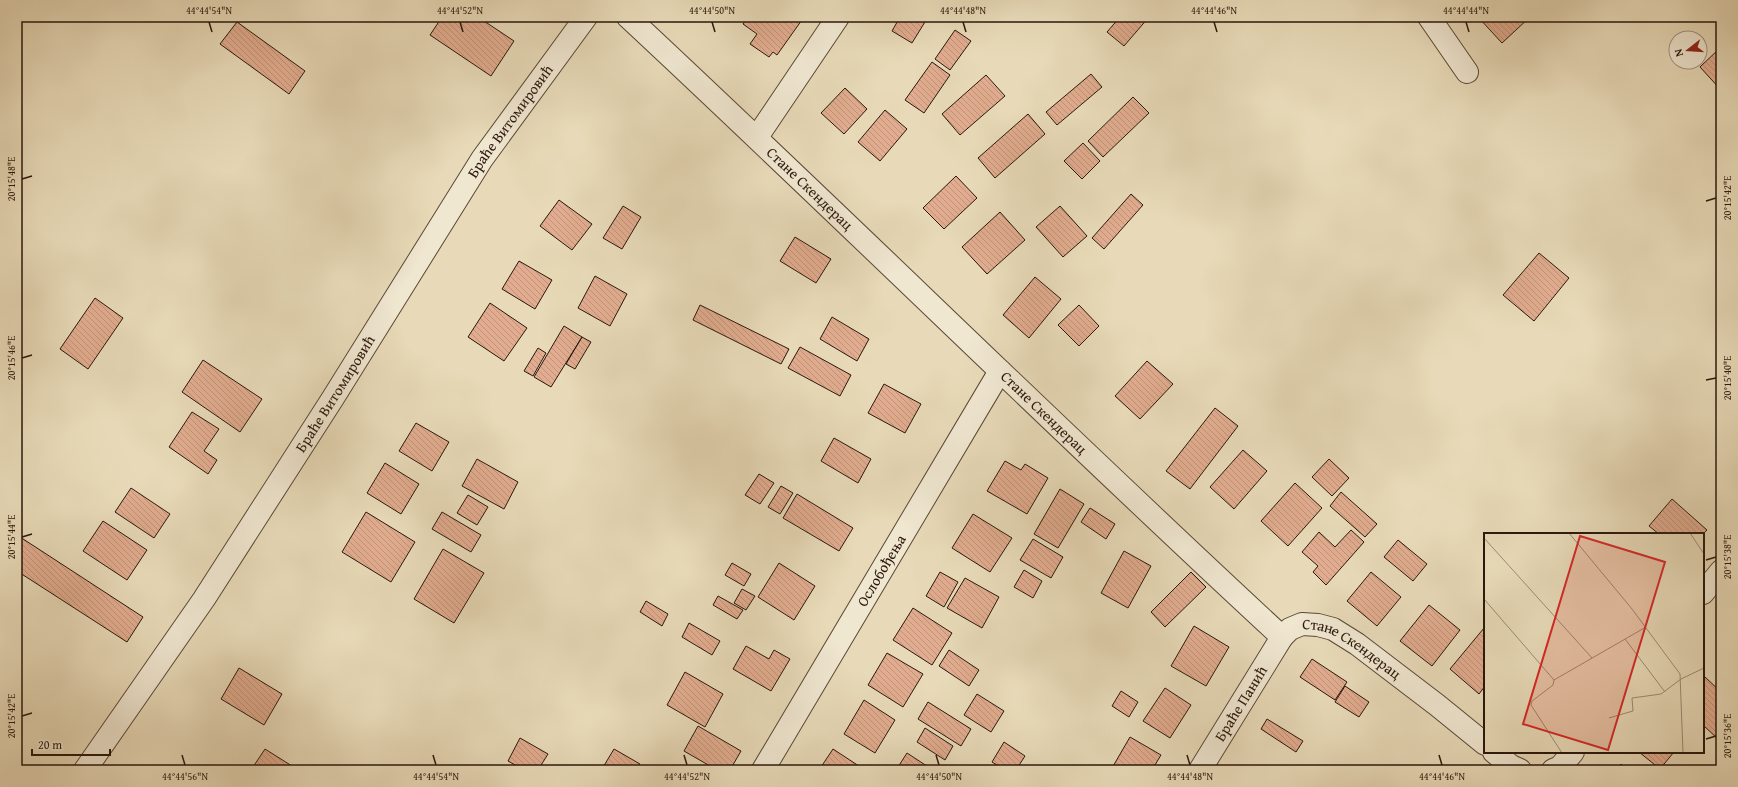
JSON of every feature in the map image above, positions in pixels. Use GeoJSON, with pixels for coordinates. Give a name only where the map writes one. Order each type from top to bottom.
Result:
{"type":"FeatureCollection","features":[{"type":"Feature","properties":{"kind":"street","name":"Браће Витомировић"},"geometry":{"type":"LineString","coordinates":[[85,770],[204,599],[333,398],[482,159],[586,17]]}},
{"type":"Feature","properties":{"kind":"street","name":"Стане Скендерац"},"geometry":{"type":"LineString","coordinates":[[628,17],[757,137],[1000,371],[1282,637],[1290,629],[1302,624],[1318,625],[1333,629],[1358,644],[1484,743]]}},
{"type":"Feature","properties":{"kind":"street"},"geometry":{"type":"LineString","coordinates":[[757,137],[838,17]]}},
{"type":"Feature","properties":{"kind":"street"},"geometry":{"type":"LineString","coordinates":[[1429,17],[1467,72]]}},
{"type":"Feature","properties":{"kind":"street","name":"Ослобођења"},"geometry":{"type":"LineString","coordinates":[[763,770],[1000,371]]}},
{"type":"Feature","properties":{"kind":"street"},"geometry":{"type":"LineString","coordinates":[[1704,592],[1721,571]]}},
{"type":"Feature","properties":{"kind":"street","name":"Браће Панић"},"geometry":{"type":"LineString","coordinates":[[1200,770],[1282,637]]}},
{"type":"Feature","properties":{"kind":"street"},"geometry":{"type":"LineString","coordinates":[[1495,753],[1516,768]]}},
{"type":"Feature","properties":{"kind":"street"},"geometry":{"type":"LineString","coordinates":[[1554,770],[1560,767],[1572,753]]}},
{"type":"Feature","properties":{"kind":"building"},"geometry":{"type":"Polygon","coordinates":[[[442,17],[478,17],[514,41],[491,76],[430,35],[442,17]]]}},
{"type":"Feature","properties":{"kind":"building"},"geometry":{"type":"Polygon","coordinates":[[[748,17],[804,17],[777,55],[773,52],[769,57],[750,44],[757,34],[743,24],[748,17]]]}},
{"type":"Feature","properties":{"kind":"building"},"geometry":{"type":"Polygon","coordinates":[[[900,17],[928,17],[912,43],[892,31],[900,17]]]}},
{"type":"Feature","properties":{"kind":"building"},"geometry":{"type":"Polygon","coordinates":[[[1120,17],[1149,17],[1124,46],[1107,32],[1120,17]]]}},
{"type":"Feature","properties":{"kind":"building"},"geometry":{"type":"Polygon","coordinates":[[[1478,17],[1530,17],[1502,43],[1478,17]]]}},
{"type":"Feature","properties":{"kind":"building"},"geometry":{"type":"Polygon","coordinates":[[[237,22],[305,71],[289,94],[220,44],[237,22]]]}},
{"type":"Feature","properties":{"kind":"building"},"geometry":{"type":"Polygon","coordinates":[[[955,30],[971,41],[950,70],[935,59],[955,30]]]}},
{"type":"Feature","properties":{"kind":"building"},"geometry":{"type":"Polygon","coordinates":[[[1721,47],[1721,90],[1703,70],[1708,70],[1708,59],[1721,47]]]}},
{"type":"Feature","properties":{"kind":"building"},"geometry":{"type":"Polygon","coordinates":[[[932,62],[950,75],[924,113],[905,100],[932,62]]]}},
{"type":"Feature","properties":{"kind":"building"},"geometry":{"type":"Polygon","coordinates":[[[1091,74],[1102,87],[1057,125],[1046,112],[1091,74]]]}},
{"type":"Feature","properties":{"kind":"building"},"geometry":{"type":"Polygon","coordinates":[[[986,75],[1005,96],[960,135],[942,114],[986,75]]]}},
{"type":"Feature","properties":{"kind":"building"},"geometry":{"type":"Polygon","coordinates":[[[845,88],[867,109],[844,134],[821,113],[845,88]]]}},
{"type":"Feature","properties":{"kind":"building"},"geometry":{"type":"Polygon","coordinates":[[[1133,97],[1149,113],[1103,157],[1088,141],[1133,97]]]}},
{"type":"Feature","properties":{"kind":"building"},"geometry":{"type":"Polygon","coordinates":[[[885,110],[907,129],[880,161],[858,142],[885,110]]]}},
{"type":"Feature","properties":{"kind":"building"},"geometry":{"type":"Polygon","coordinates":[[[1028,114],[1045,134],[995,178],[978,158],[1028,114]]]}},
{"type":"Feature","properties":{"kind":"building"},"geometry":{"type":"Polygon","coordinates":[[[1083,143],[1100,161],[1082,179],[1064,161],[1083,143]]]}},
{"type":"Feature","properties":{"kind":"building"},"geometry":{"type":"Polygon","coordinates":[[[956,176],[977,198],[944,229],[923,208],[956,176]]]}},
{"type":"Feature","properties":{"kind":"building"},"geometry":{"type":"Polygon","coordinates":[[[1131,194],[1143,205],[1104,249],[1092,238],[1131,194]]]}},
{"type":"Feature","properties":{"kind":"building"},"geometry":{"type":"Polygon","coordinates":[[[559,200],[592,224],[572,250],[540,226],[559,200]]]}},
{"type":"Feature","properties":{"kind":"building"},"geometry":{"type":"Polygon","coordinates":[[[623,206],[641,217],[622,249],[603,238],[623,206]]]}},
{"type":"Feature","properties":{"kind":"building"},"geometry":{"type":"Polygon","coordinates":[[[1060,206],[1087,236],[1063,257],[1036,227],[1060,206]]]}},
{"type":"Feature","properties":{"kind":"building"},"geometry":{"type":"Polygon","coordinates":[[[1000,212],[1025,240],[987,274],[962,247],[1000,212]]]}},
{"type":"Feature","properties":{"kind":"building"},"geometry":{"type":"Polygon","coordinates":[[[795,237],[831,259],[816,283],[780,261],[795,237]]]}},
{"type":"Feature","properties":{"kind":"building"},"geometry":{"type":"Polygon","coordinates":[[[1539,253],[1569,278],[1534,321],[1503,295],[1539,253]]]}},
{"type":"Feature","properties":{"kind":"building"},"geometry":{"type":"Polygon","coordinates":[[[519,261],[552,280],[535,309],[502,289],[519,261]]]}},
{"type":"Feature","properties":{"kind":"building"},"geometry":{"type":"Polygon","coordinates":[[[595,276],[627,294],[610,326],[578,308],[595,276]]]}},
{"type":"Feature","properties":{"kind":"building"},"geometry":{"type":"Polygon","coordinates":[[[1035,277],[1061,299],[1029,338],[1003,315],[1035,277]]]}},
{"type":"Feature","properties":{"kind":"building"},"geometry":{"type":"Polygon","coordinates":[[[95,298],[123,318],[88,369],[60,349],[95,298]]]}},
{"type":"Feature","properties":{"kind":"building"},"geometry":{"type":"Polygon","coordinates":[[[490,303],[527,328],[504,361],[468,337],[490,303]]]}},
{"type":"Feature","properties":{"kind":"building"},"geometry":{"type":"Polygon","coordinates":[[[700,305],[789,349],[781,364],[693,320],[700,305]]]}},
{"type":"Feature","properties":{"kind":"building"},"geometry":{"type":"Polygon","coordinates":[[[1079,305],[1099,326],[1079,346],[1058,325],[1079,305]]]}},
{"type":"Feature","properties":{"kind":"building"},"geometry":{"type":"Polygon","coordinates":[[[832,317],[869,339],[857,361],[820,339],[832,317]]]}},
{"type":"Feature","properties":{"kind":"building"},"geometry":{"type":"Polygon","coordinates":[[[564,326],[582,337],[551,387],[534,377],[564,326]]]}},
{"type":"Feature","properties":{"kind":"building"},"geometry":{"type":"Polygon","coordinates":[[[582,337],[591,342],[575,369],[566,364],[582,337]]]}},
{"type":"Feature","properties":{"kind":"building"},"geometry":{"type":"Polygon","coordinates":[[[800,347],[851,375],[840,396],[788,368],[800,347]]]}},
{"type":"Feature","properties":{"kind":"building"},"geometry":{"type":"Polygon","coordinates":[[[538,348],[546,353],[533,376],[524,371],[538,348]]]}},
{"type":"Feature","properties":{"kind":"building"},"geometry":{"type":"Polygon","coordinates":[[[203,360],[262,399],[240,432],[182,392],[203,360]]]}},
{"type":"Feature","properties":{"kind":"building"},"geometry":{"type":"Polygon","coordinates":[[[1147,361],[1173,384],[1140,419],[1115,396],[1147,361]]]}},
{"type":"Feature","properties":{"kind":"building"},"geometry":{"type":"Polygon","coordinates":[[[884,384],[921,404],[905,433],[868,413],[884,384]]]}},
{"type":"Feature","properties":{"kind":"building"},"geometry":{"type":"Polygon","coordinates":[[[1215,408],[1238,426],[1190,489],[1166,471],[1215,408]]]}},
{"type":"Feature","properties":{"kind":"building"},"geometry":{"type":"Polygon","coordinates":[[[192,412],[219,429],[204,451],[217,460],[208,474],[169,447],[192,412]]]}},
{"type":"Feature","properties":{"kind":"building"},"geometry":{"type":"Polygon","coordinates":[[[416,423],[449,442],[432,471],[399,451],[416,423]]]}},
{"type":"Feature","properties":{"kind":"building"},"geometry":{"type":"Polygon","coordinates":[[[834,438],[871,459],[858,483],[821,461],[834,438]]]}},
{"type":"Feature","properties":{"kind":"building"},"geometry":{"type":"Polygon","coordinates":[[[1243,450],[1267,471],[1234,509],[1210,487],[1243,450]]]}},
{"type":"Feature","properties":{"kind":"building"},"geometry":{"type":"Polygon","coordinates":[[[477,459],[518,482],[504,509],[462,486],[477,459]]]}},
{"type":"Feature","properties":{"kind":"building"},"geometry":{"type":"Polygon","coordinates":[[[1329,459],[1349,478],[1332,496],[1312,477],[1329,459]]]}},
{"type":"Feature","properties":{"kind":"building"},"geometry":{"type":"Polygon","coordinates":[[[1005,461],[1021,470],[1025,464],[1048,478],[1027,514],[987,491],[1005,461]]]}},
{"type":"Feature","properties":{"kind":"building"},"geometry":{"type":"Polygon","coordinates":[[[385,463],[419,484],[401,514],[367,493],[385,463]]]}},
{"type":"Feature","properties":{"kind":"building"},"geometry":{"type":"Polygon","coordinates":[[[759,474],[774,483],[760,504],[745,495],[759,474]]]}},
{"type":"Feature","properties":{"kind":"building"},"geometry":{"type":"Polygon","coordinates":[[[1295,483],[1322,508],[1288,546],[1261,521],[1295,483]]]}},
{"type":"Feature","properties":{"kind":"building"},"geometry":{"type":"Polygon","coordinates":[[[781,486],[793,493],[780,514],[768,507],[781,486]]]}},
{"type":"Feature","properties":{"kind":"building"},"geometry":{"type":"Polygon","coordinates":[[[131,488],[170,514],[154,538],[115,512],[131,488]]]}},
{"type":"Feature","properties":{"kind":"building"},"geometry":{"type":"Polygon","coordinates":[[[1060,489],[1084,504],[1058,548],[1034,534],[1060,489]]]}},
{"type":"Feature","properties":{"kind":"building"},"geometry":{"type":"Polygon","coordinates":[[[1341,492],[1377,524],[1365,537],[1330,506],[1341,492]]]}},
{"type":"Feature","properties":{"kind":"building"},"geometry":{"type":"Polygon","coordinates":[[[797,494],[853,528],[839,551],[783,518],[797,494]]]}},
{"type":"Feature","properties":{"kind":"building"},"geometry":{"type":"Polygon","coordinates":[[[468,495],[488,507],[477,525],[457,513],[468,495]]]}},
{"type":"Feature","properties":{"kind":"building"},"geometry":{"type":"Polygon","coordinates":[[[1672,499],[1707,530],[1704,533],[1658,533],[1649,526],[1672,499]]]}},
{"type":"Feature","properties":{"kind":"building"},"geometry":{"type":"Polygon","coordinates":[[[1090,508],[1115,524],[1106,539],[1081,522],[1090,508]]]}},
{"type":"Feature","properties":{"kind":"building"},"geometry":{"type":"Polygon","coordinates":[[[366,512],[415,542],[391,582],[342,552],[366,512]]]}},
{"type":"Feature","properties":{"kind":"building"},"geometry":{"type":"Polygon","coordinates":[[[442,512],[481,535],[471,552],[432,529],[442,512]]]}},
{"type":"Feature","properties":{"kind":"building"},"geometry":{"type":"Polygon","coordinates":[[[973,514],[1012,538],[990,572],[952,548],[973,514]]]}},
{"type":"Feature","properties":{"kind":"building"},"geometry":{"type":"Polygon","coordinates":[[[103,521],[147,550],[127,580],[83,551],[103,521]]]}},
{"type":"Feature","properties":{"kind":"building"},"geometry":{"type":"Polygon","coordinates":[[[1351,530],[1364,542],[1326,585],[1313,572],[1318,566],[1302,552],[1319,532],[1335,547],[1351,530]]]}},
{"type":"Feature","properties":{"kind":"building"},"geometry":{"type":"Polygon","coordinates":[[[17,535],[143,617],[127,642],[17,571],[17,535]]]}},
{"type":"Feature","properties":{"kind":"building"},"geometry":{"type":"Polygon","coordinates":[[[1033,539],[1063,557],[1051,578],[1020,560],[1033,539]]]}},
{"type":"Feature","properties":{"kind":"building"},"geometry":{"type":"Polygon","coordinates":[[[1398,540],[1427,564],[1413,581],[1384,557],[1398,540]]]}},
{"type":"Feature","properties":{"kind":"building"},"geometry":{"type":"Polygon","coordinates":[[[443,549],[484,573],[454,623],[414,599],[443,549]]]}},
{"type":"Feature","properties":{"kind":"building"},"geometry":{"type":"Polygon","coordinates":[[[1124,551],[1151,566],[1128,608],[1101,593],[1124,551]]]}},
{"type":"Feature","properties":{"kind":"building"},"geometry":{"type":"Polygon","coordinates":[[[732,563],[751,574],[744,586],[725,575],[732,563]]]}},
{"type":"Feature","properties":{"kind":"building"},"geometry":{"type":"Polygon","coordinates":[[[779,563],[815,586],[794,620],[758,597],[779,563]]]}},
{"type":"Feature","properties":{"kind":"building"},"geometry":{"type":"Polygon","coordinates":[[[1024,570],[1042,581],[1033,598],[1014,587],[1024,570]]]}},
{"type":"Feature","properties":{"kind":"building"},"geometry":{"type":"Polygon","coordinates":[[[940,572],[958,582],[944,607],[926,596],[940,572]]]}},
{"type":"Feature","properties":{"kind":"building"},"geometry":{"type":"Polygon","coordinates":[[[1191,572],[1206,587],[1165,627],[1151,612],[1191,572]]]}},
{"type":"Feature","properties":{"kind":"building"},"geometry":{"type":"Polygon","coordinates":[[[1371,572],[1401,597],[1377,626],[1347,601],[1371,572]]]}},
{"type":"Feature","properties":{"kind":"building"},"geometry":{"type":"Polygon","coordinates":[[[965,578],[999,597],[982,628],[947,608],[965,578]]]}},
{"type":"Feature","properties":{"kind":"building"},"geometry":{"type":"Polygon","coordinates":[[[742,589],[755,596],[746,610],[734,603],[742,589]]]}},
{"type":"Feature","properties":{"kind":"building"},"geometry":{"type":"Polygon","coordinates":[[[718,596],[743,610],[737,619],[713,605],[718,596]]]}},
{"type":"Feature","properties":{"kind":"building"},"geometry":{"type":"Polygon","coordinates":[[[646,601],[668,614],[662,626],[640,612],[646,601]]]}},
{"type":"Feature","properties":{"kind":"building"},"geometry":{"type":"Polygon","coordinates":[[[1429,605],[1460,630],[1432,666],[1400,641],[1429,605]]]}},
{"type":"Feature","properties":{"kind":"building"},"geometry":{"type":"Polygon","coordinates":[[[913,608],[952,633],[932,665],[893,640],[913,608]]]}},
{"type":"Feature","properties":{"kind":"building"},"geometry":{"type":"Polygon","coordinates":[[[689,623],[720,641],[712,655],[682,637],[689,623]]]}},
{"type":"Feature","properties":{"kind":"building"},"geometry":{"type":"Polygon","coordinates":[[[1194,626],[1229,647],[1206,686],[1171,666],[1194,626]]]}},
{"type":"Feature","properties":{"kind":"building"},"geometry":{"type":"Polygon","coordinates":[[[1484,628],[1484,687],[1479,694],[1450,669],[1484,628]]]}},
{"type":"Feature","properties":{"kind":"building"},"geometry":{"type":"Polygon","coordinates":[[[746,646],[769,659],[774,650],[790,659],[771,691],[733,669],[746,646]]]}},
{"type":"Feature","properties":{"kind":"building"},"geometry":{"type":"Polygon","coordinates":[[[949,650],[979,670],[969,686],[939,666],[949,650]]]}},
{"type":"Feature","properties":{"kind":"building"},"geometry":{"type":"Polygon","coordinates":[[[887,653],[923,674],[903,707],[868,685],[887,653]]]}},
{"type":"Feature","properties":{"kind":"building"},"geometry":{"type":"Polygon","coordinates":[[[1312,659],[1347,682],[1335,700],[1300,677],[1312,659]]]}},
{"type":"Feature","properties":{"kind":"building"},"geometry":{"type":"Polygon","coordinates":[[[239,668],[282,694],[264,725],[221,699],[239,668]]]}},
{"type":"Feature","properties":{"kind":"building"},"geometry":{"type":"Polygon","coordinates":[[[685,672],[723,694],[705,727],[667,705],[685,672]]]}},
{"type":"Feature","properties":{"kind":"building"},"geometry":{"type":"Polygon","coordinates":[[[1705,677],[1721,692],[1721,736],[1718,739],[1704,726],[1705,677]]]}},
{"type":"Feature","properties":{"kind":"building"},"geometry":{"type":"Polygon","coordinates":[[[1345,686],[1369,702],[1359,717],[1335,702],[1345,686]]]}},
{"type":"Feature","properties":{"kind":"building"},"geometry":{"type":"Polygon","coordinates":[[[1165,688],[1191,705],[1170,738],[1143,721],[1165,688]]]}},
{"type":"Feature","properties":{"kind":"building"},"geometry":{"type":"Polygon","coordinates":[[[1121,691],[1138,702],[1129,717],[1112,706],[1121,691]]]}},
{"type":"Feature","properties":{"kind":"building"},"geometry":{"type":"Polygon","coordinates":[[[977,694],[1004,711],[991,732],[964,715],[977,694]]]}},
{"type":"Feature","properties":{"kind":"building"},"geometry":{"type":"Polygon","coordinates":[[[864,700],[895,720],[875,753],[844,734],[864,700]]]}},
{"type":"Feature","properties":{"kind":"building"},"geometry":{"type":"Polygon","coordinates":[[[928,702],[971,729],[961,746],[918,719],[928,702]]]}},
{"type":"Feature","properties":{"kind":"building"},"geometry":{"type":"Polygon","coordinates":[[[1267,719],[1303,741],[1296,752],[1261,729],[1267,719]]]}},
{"type":"Feature","properties":{"kind":"building"},"geometry":{"type":"Polygon","coordinates":[[[698,726],[741,751],[730,770],[717,770],[684,751],[698,726]]]}},
{"type":"Feature","properties":{"kind":"building"},"geometry":{"type":"Polygon","coordinates":[[[925,728],[953,746],[945,760],[917,742],[925,728]]]}},
{"type":"Feature","properties":{"kind":"building"},"geometry":{"type":"Polygon","coordinates":[[[1130,737],[1161,755],[1152,770],[1116,770],[1112,768],[1130,737]]]}},
{"type":"Feature","properties":{"kind":"building"},"geometry":{"type":"Polygon","coordinates":[[[520,738],[548,754],[538,770],[524,770],[508,761],[520,738]]]}},
{"type":"Feature","properties":{"kind":"building"},"geometry":{"type":"Polygon","coordinates":[[[1004,742],[1025,756],[1016,770],[1005,770],[992,762],[1004,742]]]}},
{"type":"Feature","properties":{"kind":"building"},"geometry":{"type":"Polygon","coordinates":[[[265,749],[292,766],[289,770],[251,770],[265,749]]]}},
{"type":"Feature","properties":{"kind":"building"},"geometry":{"type":"Polygon","coordinates":[[[614,749],[640,764],[636,770],[602,769],[614,749]]]}},
{"type":"Feature","properties":{"kind":"building"},"geometry":{"type":"Polygon","coordinates":[[[833,749],[865,770],[819,770],[833,749]]]}},
{"type":"Feature","properties":{"kind":"building"},"geometry":{"type":"Polygon","coordinates":[[[907,753],[933,770],[902,770],[898,767],[907,753]]]}},
{"type":"Feature","properties":{"kind":"building"},"geometry":{"type":"Polygon","coordinates":[[[1640,753],[1673,753],[1660,769],[1640,753]]]}},
{"type":"Feature","properties":{"kind":"building"},"geometry":{"type":"Polygon","coordinates":[[[1621,764],[1627,770],[1616,770],[1621,764]]]}}]}
